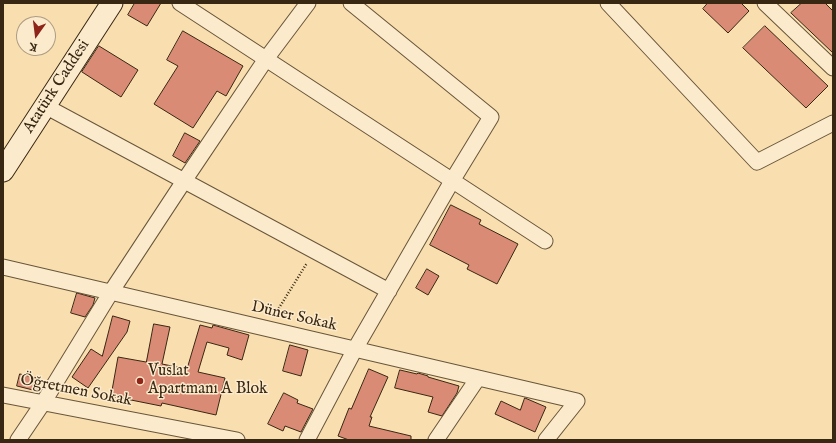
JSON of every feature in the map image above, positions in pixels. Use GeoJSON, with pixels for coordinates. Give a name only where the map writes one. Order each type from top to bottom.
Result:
{"type":"FeatureCollection","features":[{"type":"Feature","properties":{"kind":"street","name":"Atatürk Caddesi"},"geometry":{"type":"LineString","coordinates":[[3,171],[112,3]]}},
{"type":"Feature","properties":{"kind":"street"},"geometry":{"type":"LineString","coordinates":[[180,3],[545,241]]}},
{"type":"Feature","properties":{"kind":"street"},"geometry":{"type":"LineString","coordinates":[[18,440],[43,403],[111,292],[184,181],[266,59],[308,3]]}},
{"type":"Feature","properties":{"kind":"street"},"geometry":{"type":"LineString","coordinates":[[308,440],[355,349],[452,181],[491,117],[352,3]]}},
{"type":"Feature","properties":{"kind":"street"},"geometry":{"type":"LineString","coordinates":[[608,3],[757,162],[833,123]]}},
{"type":"Feature","properties":{"kind":"street"},"geometry":{"type":"LineString","coordinates":[[765,3],[833,68]]}},
{"type":"Feature","properties":{"kind":"street"},"geometry":{"type":"LineString","coordinates":[[45,106],[389,291]]}},
{"type":"Feature","properties":{"kind":"street","name":"Düner Sokak"},"geometry":{"type":"LineString","coordinates":[[3,267],[577,401],[546,440]]}},
{"type":"Feature","properties":{"kind":"street"},"geometry":{"type":"LineString","coordinates":[[436,440],[478,378]]}},
{"type":"Feature","properties":{"kind":"street","name":"Öğretmen Sokak"},"geometry":{"type":"LineString","coordinates":[[3,395],[188,436],[237,440]]}},
{"type":"Feature","properties":{"kind":"path"},"geometry":{"type":"LineString","coordinates":[[266,329],[315,251]]}},
{"type":"Feature","properties":{"kind":"building"},"geometry":{"type":"Polygon","coordinates":[[[135,3],[161,3],[147,26],[128,15],[135,3]]]}},
{"type":"Feature","properties":{"kind":"building"},"geometry":{"type":"Polygon","coordinates":[[[708,3],[741,3],[749,11],[728,33],[703,9],[708,3]]]}},
{"type":"Feature","properties":{"kind":"building"},"geometry":{"type":"Polygon","coordinates":[[[802,3],[825,3],[833,11],[833,53],[791,13],[802,3]]]}},
{"type":"Feature","properties":{"kind":"building"},"geometry":{"type":"Polygon","coordinates":[[[765,26],[828,86],[806,108],[743,48],[765,26]]]}},
{"type":"Feature","properties":{"kind":"building"},"geometry":{"type":"Polygon","coordinates":[[[183,31],[243,66],[226,96],[217,91],[193,128],[154,104],[178,66],[167,60],[183,31]]]}},
{"type":"Feature","properties":{"kind":"building"},"geometry":{"type":"Polygon","coordinates":[[[99,46],[138,70],[121,97],[82,72],[99,46]]]}},
{"type":"Feature","properties":{"kind":"building"},"geometry":{"type":"Polygon","coordinates":[[[185,133],[200,141],[185,163],[173,156],[185,133]]]}},
{"type":"Feature","properties":{"kind":"building"},"geometry":{"type":"Polygon","coordinates":[[[451,205],[481,220],[479,224],[518,244],[497,284],[467,269],[469,265],[430,245],[451,205]]]}},
{"type":"Feature","properties":{"kind":"building"},"geometry":{"type":"Polygon","coordinates":[[[427,269],[439,276],[428,295],[416,288],[427,269]]]}},
{"type":"Feature","properties":{"kind":"building"},"geometry":{"type":"Polygon","coordinates":[[[77,293],[95,298],[93,305],[85,317],[71,313],[77,293]]]}},
{"type":"Feature","properties":{"kind":"building"},"geometry":{"type":"Polygon","coordinates":[[[113,316],[130,321],[127,332],[88,388],[72,377],[91,349],[102,356],[113,316]]]}},
{"type":"Feature","properties":{"kind":"building"},"geometry":{"type":"Polygon","coordinates":[[[154,324],[170,327],[162,364],[187,369],[200,325],[212,328],[213,325],[249,335],[242,360],[227,355],[229,348],[207,342],[198,372],[225,378],[216,415],[162,403],[161,406],[111,396],[118,357],[146,362],[154,324]]]}},
{"type":"Feature","properties":{"kind":"building"},"geometry":{"type":"Polygon","coordinates":[[[290,345],[308,350],[301,376],[283,371],[290,345]]]}},
{"type":"Feature","properties":{"kind":"building"},"geometry":{"type":"Polygon","coordinates":[[[369,369],[388,377],[370,417],[372,417],[369,426],[411,436],[411,440],[349,440],[338,436],[349,408],[351,409],[369,369]]]}},
{"type":"Feature","properties":{"kind":"building"},"geometry":{"type":"Polygon","coordinates":[[[400,370],[418,373],[459,386],[457,393],[442,416],[428,412],[433,397],[395,388],[400,370]]]}},
{"type":"Feature","properties":{"kind":"building"},"geometry":{"type":"Polygon","coordinates":[[[20,374],[41,379],[37,391],[17,386],[20,374]]]}},
{"type":"Feature","properties":{"kind":"building"},"geometry":{"type":"Polygon","coordinates":[[[284,393],[298,400],[297,403],[313,409],[301,432],[285,426],[283,431],[268,424],[284,393]]]}},
{"type":"Feature","properties":{"kind":"building"},"geometry":{"type":"Polygon","coordinates":[[[525,398],[546,407],[535,432],[495,414],[501,401],[520,410],[525,398]]]}},
{"type":"Feature","properties":{"kind":"place","name":"Vuslat Apartmanı A Blok"},"geometry":{"type":"Point","coordinates":[140,381]}}]}
